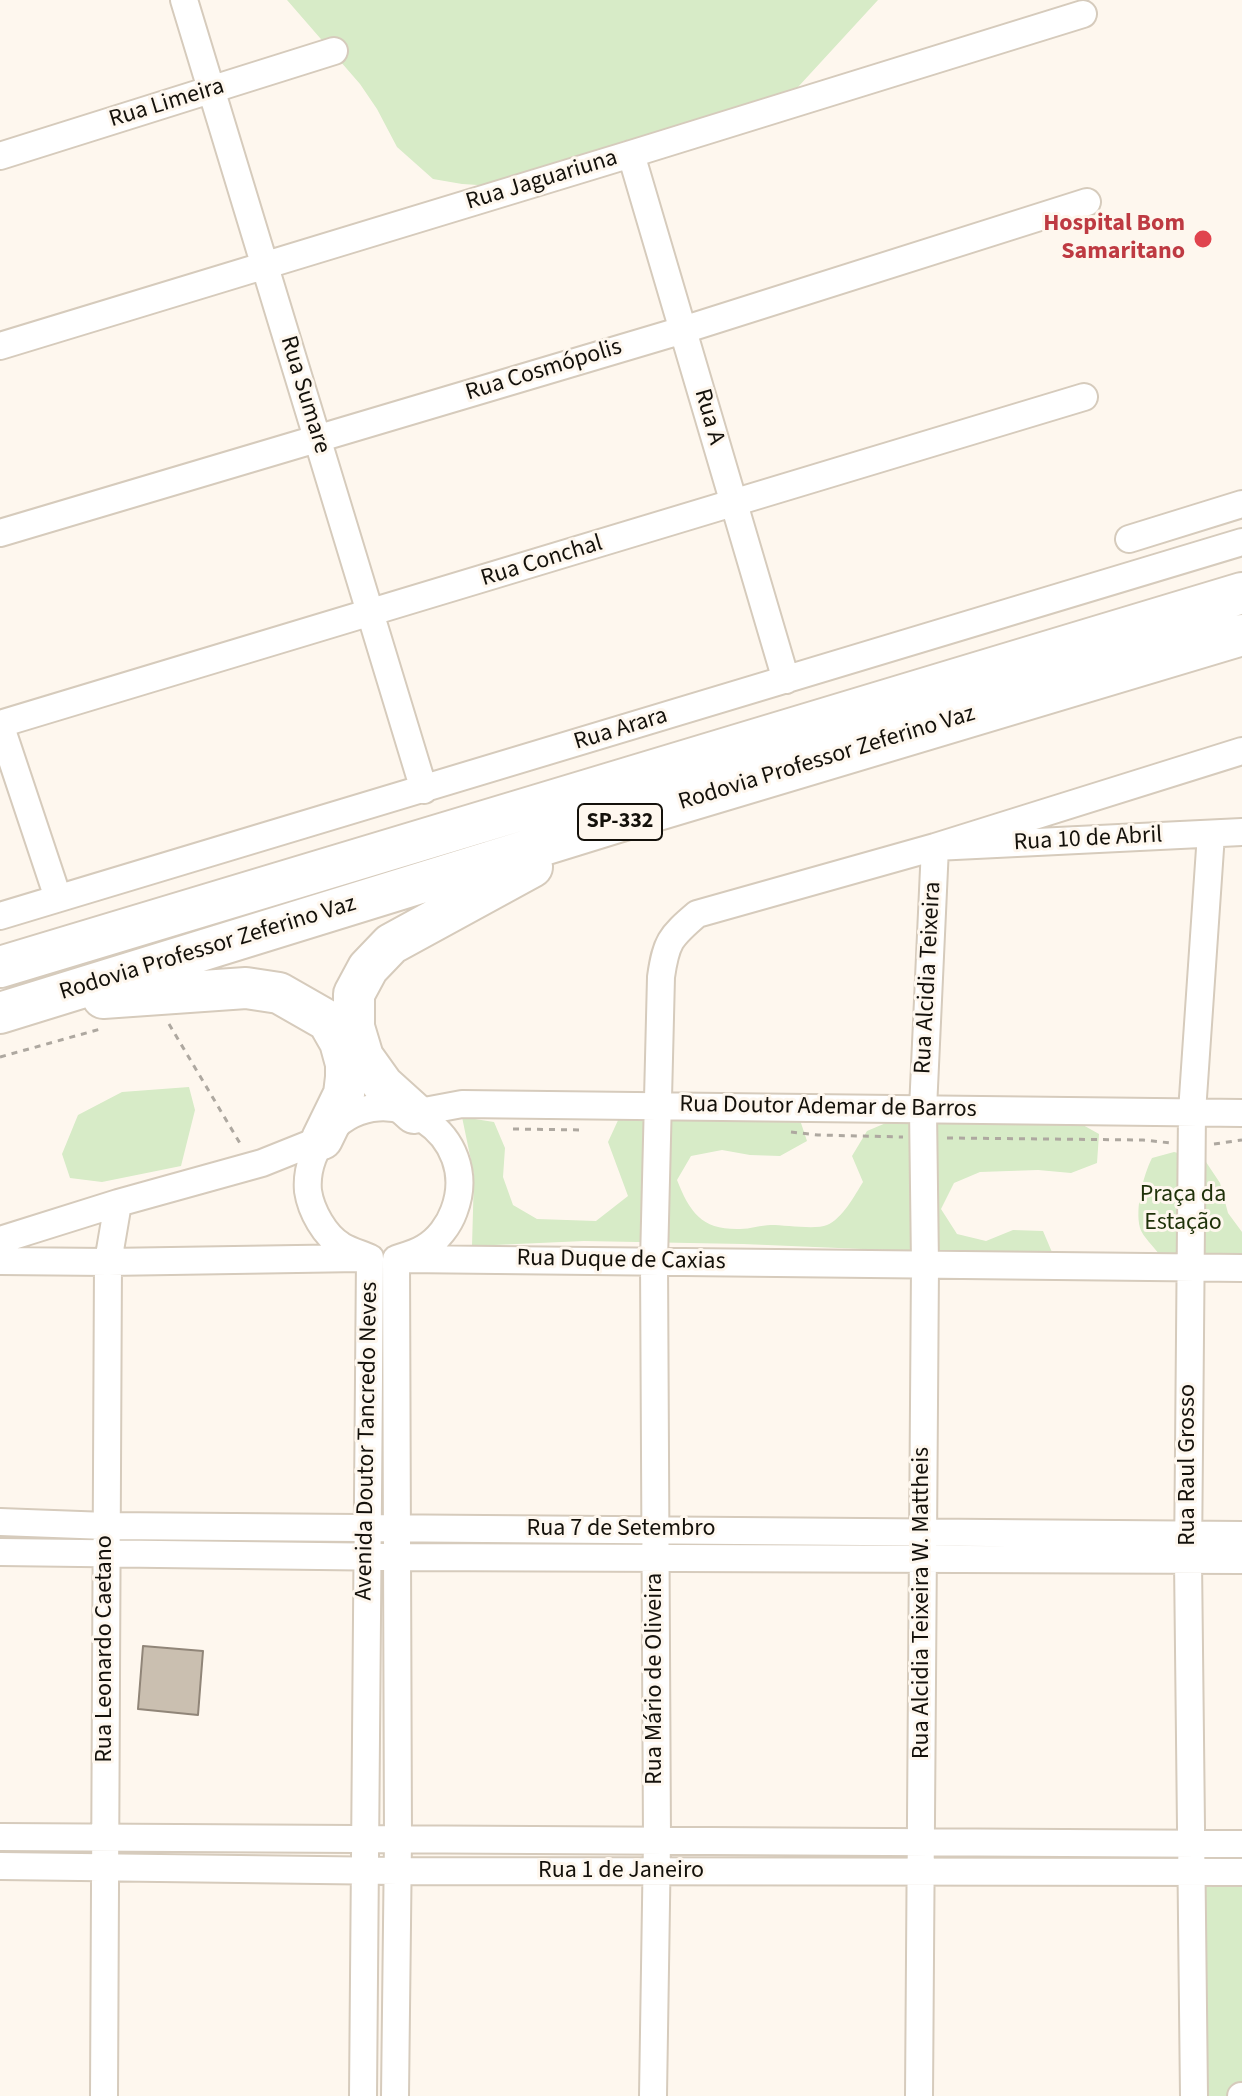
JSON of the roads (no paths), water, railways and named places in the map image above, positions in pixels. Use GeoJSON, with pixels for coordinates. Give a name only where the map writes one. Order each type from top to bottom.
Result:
{"type":"FeatureCollection","features":[{"type":"Feature","properties":{"kind":"highway","name":"Rodovia Professor Zeferino Vaz"},"geometry":{"type":"LineString","coordinates":[[0,967],[1242,593]]}},
{"type":"Feature","properties":{"kind":"highway","name":"Rodovia Professor Zeferino Vaz"},"geometry":{"type":"LineString","coordinates":[[18,1008],[618,822],[1242,635]]}},
{"type":"Feature","properties":{"kind":"highway"},"geometry":{"type":"LineString","coordinates":[[414,1113],[383,1085],[363,1057],[354,1027],[354,994],[368,968],[391,944],[618,822]]}},
{"type":"Feature","properties":{"kind":"highway"},"geometry":{"type":"LineString","coordinates":[[18,1008],[246,988],[279,993],[328,1021],[340,1042],[346,1064],[344,1094],[322,1139]]}},
{"type":"Feature","properties":{"kind":"street","name":"Rua Sumare"},"geometry":{"type":"LineString","coordinates":[[184,0],[424,790]]}},
{"type":"Feature","properties":{"kind":"street","name":"Rua Jaguariuna"},"geometry":{"type":"LineString","coordinates":[[0,346],[1083,14]]}},
{"type":"Feature","properties":{"kind":"street","name":"Rua Limeira"},"geometry":{"type":"LineString","coordinates":[[0,156],[334,51]]}},
{"type":"Feature","properties":{"kind":"street","name":"Rua A"},"geometry":{"type":"LineString","coordinates":[[631,154],[786,680]]}},
{"type":"Feature","properties":{"kind":"street","name":"Rua Cosmópolis"},"geometry":{"type":"LineString","coordinates":[[0,533],[683,330],[1087,202]]}},
{"type":"Feature","properties":{"kind":"street","name":"Rua Conchal"},"geometry":{"type":"LineString","coordinates":[[0,724],[1084,397]]}},
{"type":"Feature","properties":{"kind":"street"},"geometry":{"type":"LineString","coordinates":[[1129,539],[1242,504]]}},
{"type":"Feature","properties":{"kind":"street","name":"Rua Arara"},"geometry":{"type":"LineString","coordinates":[[0,916],[1242,542]]}},
{"type":"Feature","properties":{"kind":"street"},"geometry":{"type":"LineString","coordinates":[[0,724],[58,898]]}},
{"type":"Feature","properties":{"kind":"street"},"geometry":{"type":"LineString","coordinates":[[935,847],[1242,751]]}},
{"type":"Feature","properties":{"kind":"street","name":"Rua 10 de Abril"},"geometry":{"type":"LineString","coordinates":[[935,847],[1242,832]]}},
{"type":"Feature","properties":{"kind":"street","name":"Rua Raul Grosso"},"geometry":{"type":"LineString","coordinates":[[1194,2096],[1188,1547],[1192,1112],[1211,834]]}},
{"type":"Feature","properties":{"kind":"street","name":"Rua Mário de Oliveira"},"geometry":{"type":"LineString","coordinates":[[653,2096],[657,1840],[654,1261],[661,977],[665,951],[678,930],[697,914],[935,847]]}},
{"type":"Feature","properties":{"kind":"street","name":"Rua Alcidia Teixeira"},"geometry":{"type":"LineString","coordinates":[[923,1109],[935,847]]}},
{"type":"Feature","properties":{"kind":"street","name":"Rua Doutor Ademar de Barros"},"geometry":{"type":"LineString","coordinates":[[414,1113],[462,1104],[1242,1113]]}},
{"type":"Feature","properties":{"kind":"street"},"geometry":{"type":"LineString","coordinates":[[0,1240],[253,1165],[322,1139],[339,1121],[359,1111],[387,1107],[414,1113]]}},
{"type":"Feature","properties":{"kind":"street","name":"Rua Alcidia Teixeira W. Mattheis"},"geometry":{"type":"LineString","coordinates":[[919,2096],[925,1265],[923,1109]]}},
{"type":"Feature","properties":{"kind":"street","name":"Avenida Doutor Tancredo Neves"},"geometry":{"type":"LineString","coordinates":[[322,1139],[310,1165],[308,1191],[318,1222],[339,1245],[383,1259],[425,1248],[449,1225],[459,1197],[459,1167],[449,1143],[433,1125],[414,1113]]}},
{"type":"Feature","properties":{"kind":"street","name":"Rua Leonardo Caetano"},"geometry":{"type":"LineString","coordinates":[[104,2096],[108,1262],[118,1203]]}},
{"type":"Feature","properties":{"kind":"street","name":"Avenida Doutor Tancredo Neves"},"geometry":{"type":"LineString","coordinates":[[363,2096],[367,1556],[383,1259]]}},
{"type":"Feature","properties":{"kind":"street","name":"Avenida Doutor Tancredo Neves"},"geometry":{"type":"LineString","coordinates":[[383,1259],[398,1557],[395,2096]]}},
{"type":"Feature","properties":{"kind":"street","name":"Rua Duque de Caxias"},"geometry":{"type":"LineString","coordinates":[[0,1261],[383,1259],[1242,1268]]}},
{"type":"Feature","properties":{"kind":"street","name":"Rua 7 de Setembro"},"geometry":{"type":"LineString","coordinates":[[0,1522],[107,1526],[923,1532],[1188,1547],[1242,1560]]}},
{"type":"Feature","properties":{"kind":"street","name":"Rua 7 de Setembro"},"geometry":{"type":"LineString","coordinates":[[0,1552],[923,1559],[1188,1547],[1242,1535]]}},
{"type":"Feature","properties":{"kind":"street","name":"Rua 1 de Janeiro"},"geometry":{"type":"LineString","coordinates":[[0,1837],[1242,1844]]}},
{"type":"Feature","properties":{"kind":"street","name":"Rua 1 de Janeiro"},"geometry":{"type":"LineString","coordinates":[[0,1866],[364,1871],[1242,1872]]}},
{"type":"Feature","properties":{"kind":"place","name":"Hospital Bom Samaritano"},"geometry":{"type":"Point","coordinates":[1203,239]}},
{"type":"Feature","properties":{"kind":"park label","name":"Praça da Estação"},"geometry":{"type":"Point","coordinates":[1183,1210]}}]}
